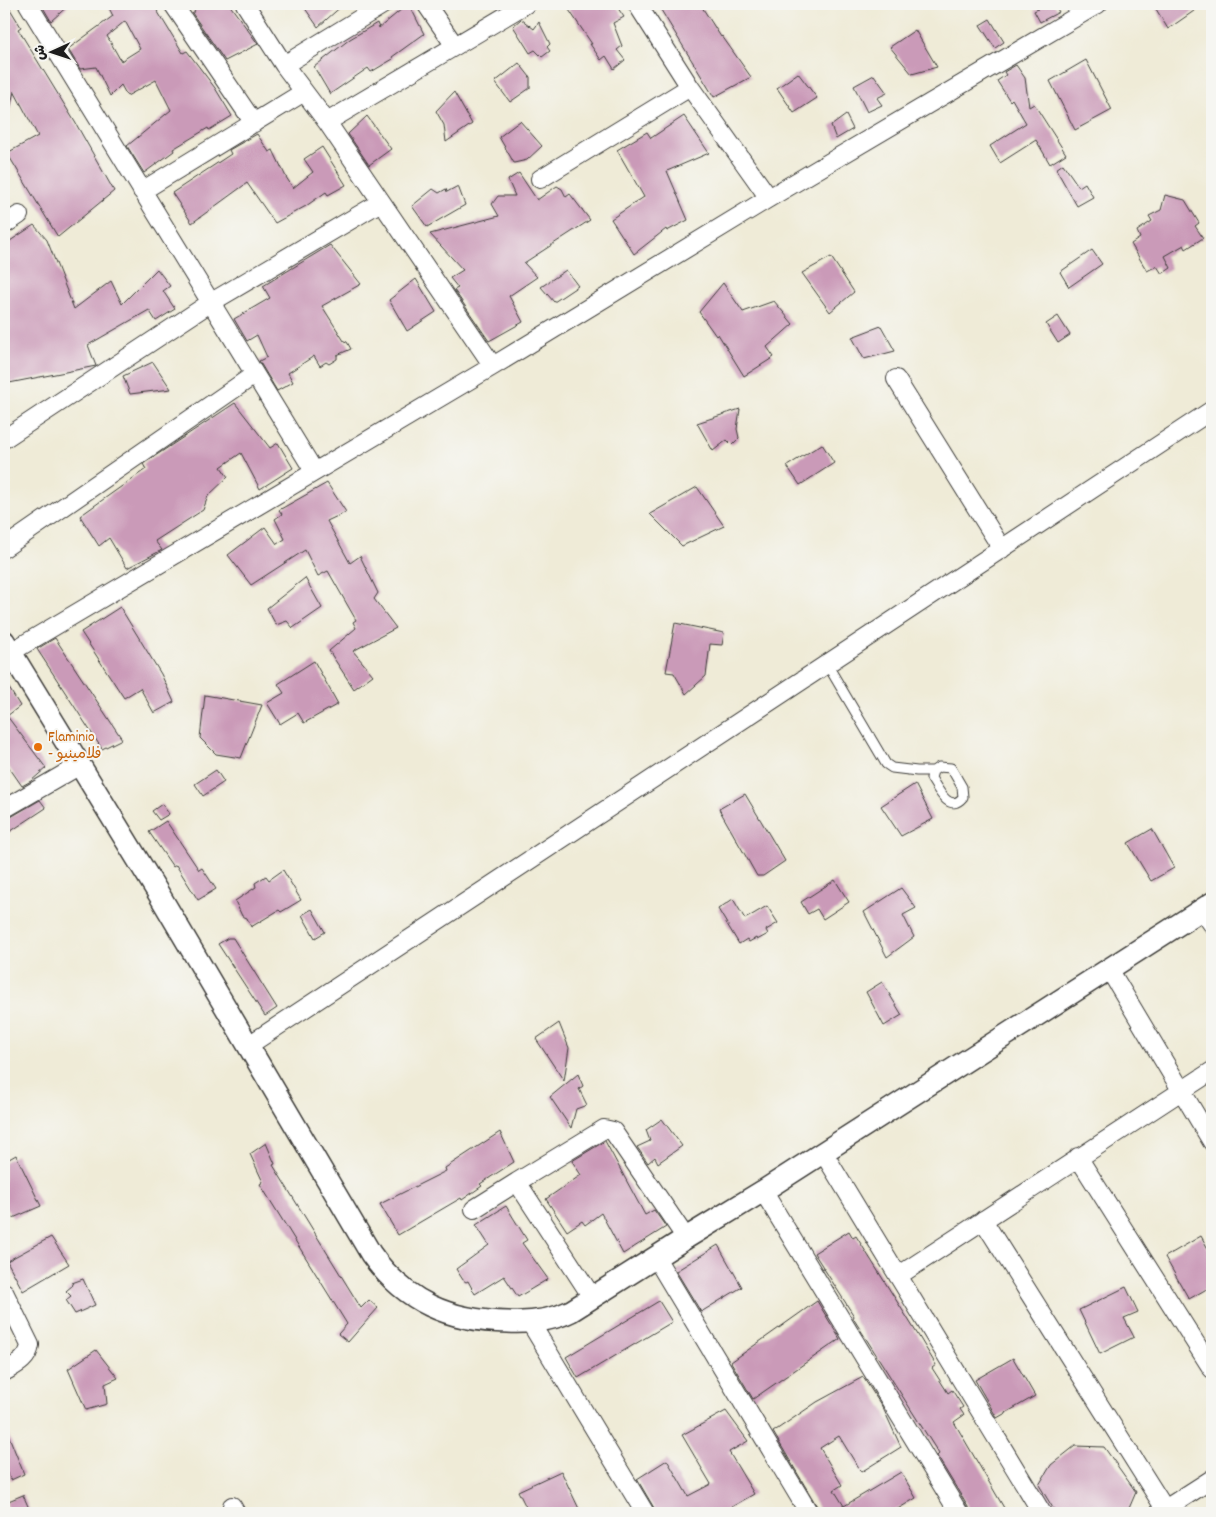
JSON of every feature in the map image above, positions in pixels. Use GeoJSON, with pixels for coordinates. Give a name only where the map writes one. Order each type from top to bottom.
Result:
{"type":"FeatureCollection","features":[{"type":"Feature","properties":{"kind":"street"},"geometry":{"type":"LineString","coordinates":[[28,4],[314,471]]}},
{"type":"Feature","properties":{"kind":"street"},"geometry":{"type":"LineString","coordinates":[[173,4],[254,122]]}},
{"type":"Feature","properties":{"kind":"street"},"geometry":{"type":"LineString","coordinates":[[245,4],[284,65],[327,122],[493,366]]}},
{"type":"Feature","properties":{"kind":"street"},"geometry":{"type":"LineString","coordinates":[[284,65],[384,4]]}},
{"type":"Feature","properties":{"kind":"street"},"geometry":{"type":"LineString","coordinates":[[426,4],[455,46]]}},
{"type":"Feature","properties":{"kind":"street"},"geometry":{"type":"LineString","coordinates":[[327,122],[526,4]]}},
{"type":"Feature","properties":{"kind":"street"},"geometry":{"type":"LineString","coordinates":[[637,4],[690,87],[769,198]]}},
{"type":"Feature","properties":{"kind":"street"},"geometry":{"type":"LineString","coordinates":[[1098,4],[769,198],[493,366],[314,471],[7,646],[249,1045],[357,1232],[386,1274],[421,1302],[450,1314],[477,1320],[530,1322],[565,1314],[763,1191],[1109,969],[1209,912]]}},
{"type":"Feature","properties":{"kind":"street"},"geometry":{"type":"LineString","coordinates":[[540,179],[690,87]]}},
{"type":"Feature","properties":{"kind":"street"},"geometry":{"type":"LineString","coordinates":[[142,191],[304,92]]}},
{"type":"Feature","properties":{"kind":"street"},"geometry":{"type":"LineString","coordinates":[[4,439],[210,303],[381,202]]}},
{"type":"Feature","properties":{"kind":"street"},"geometry":{"type":"LineString","coordinates":[[4,225],[19,215]]}},
{"type":"Feature","properties":{"kind":"street"},"geometry":{"type":"LineString","coordinates":[[4,548],[254,375]]}},
{"type":"Feature","properties":{"kind":"street"},"geometry":{"type":"LineString","coordinates":[[896,379],[1002,549]]}},
{"type":"Feature","properties":{"kind":"street"},"geometry":{"type":"LineString","coordinates":[[249,1045],[1212,410]]}},
{"type":"Feature","properties":{"kind":"street"},"geometry":{"type":"LineString","coordinates":[[4,809],[80,765]]}},
{"type":"Feature","properties":{"kind":"street"},"geometry":{"type":"LineString","coordinates":[[1109,969],[1212,1142]]}},
{"type":"Feature","properties":{"kind":"street"},"geometry":{"type":"LineString","coordinates":[[898,1276],[1212,1071]]}},
{"type":"Feature","properties":{"kind":"street"},"geometry":{"type":"LineString","coordinates":[[474,1209],[604,1129],[613,1131],[686,1238]]}},
{"type":"Feature","properties":{"kind":"street"},"geometry":{"type":"LineString","coordinates":[[823,1152],[1042,1513]]}},
{"type":"Feature","properties":{"kind":"street"},"geometry":{"type":"LineString","coordinates":[[1078,1157],[1212,1369]]}},
{"type":"Feature","properties":{"kind":"street"},"geometry":{"type":"LineString","coordinates":[[517,1182],[592,1297]]}},
{"type":"Feature","properties":{"kind":"street"},"geometry":{"type":"LineString","coordinates":[[763,1191],[959,1513]]}},
{"type":"Feature","properties":{"kind":"street"},"geometry":{"type":"LineString","coordinates":[[982,1220],[1162,1511],[1212,1478]]}},
{"type":"Feature","properties":{"kind":"street"},"geometry":{"type":"LineString","coordinates":[[656,1258],[809,1513]]}},
{"type":"Feature","properties":{"kind":"street"},"geometry":{"type":"LineString","coordinates":[[4,1292],[30,1345],[29,1352],[24,1359],[4,1372]]}},
{"type":"Feature","properties":{"kind":"street"},"geometry":{"type":"LineString","coordinates":[[530,1322],[645,1513]]}},
{"type":"Feature","properties":{"kind":"lane"},"geometry":{"type":"LineString","coordinates":[[827,664],[886,764],[892,768],[933,771]]}},
{"type":"Feature","properties":{"kind":"building"},"geometry":{"type":"Polygon","coordinates":[[[4,4],[7,4],[21,27],[18,29],[75,122],[114,191],[58,237],[7,153],[38,136],[14,91],[9,114],[4,114],[4,4]]]}},
{"type":"Feature","properties":{"kind":"building"},"geometry":{"type":"Polygon","coordinates":[[[41,4],[70,4],[51,21],[41,4]]]}},
{"type":"Feature","properties":{"kind":"building"},"geometry":{"type":"Polygon","coordinates":[[[107,4],[153,4],[183,53],[187,51],[215,88],[232,116],[173,149],[174,151],[144,173],[127,146],[171,110],[156,80],[127,96],[121,85],[110,96],[96,67],[80,69],[68,49],[113,16],[107,4]],[[125,21],[107,36],[121,61],[140,49],[125,21]]]}},
{"type":"Feature","properties":{"kind":"building"},"geometry":{"type":"Polygon","coordinates":[[[190,4],[229,4],[258,44],[225,61],[192,13],[195,11],[190,4]]]}},
{"type":"Feature","properties":{"kind":"building"},"geometry":{"type":"Polygon","coordinates":[[[302,4],[344,4],[318,27],[302,4]]]}},
{"type":"Feature","properties":{"kind":"building"},"geometry":{"type":"Polygon","coordinates":[[[408,4],[424,34],[392,57],[393,59],[371,72],[368,68],[330,94],[314,67],[350,39],[377,23],[379,28],[408,4]]]}},
{"type":"Feature","properties":{"kind":"building"},"geometry":{"type":"Polygon","coordinates":[[[565,4],[615,4],[624,17],[613,23],[622,46],[617,50],[625,60],[614,69],[606,56],[601,60],[565,4]]]}},
{"type":"Feature","properties":{"kind":"building"},"geometry":{"type":"Polygon","coordinates":[[[669,4],[700,4],[721,37],[751,77],[714,97],[661,10],[669,4]]]}},
{"type":"Feature","properties":{"kind":"building"},"geometry":{"type":"Polygon","coordinates":[[[1034,4],[1054,4],[1059,12],[1040,22],[1034,11],[1038,9],[1034,4]]]}},
{"type":"Feature","properties":{"kind":"building"},"geometry":{"type":"Polygon","coordinates":[[[1153,4],[1204,4],[1168,29],[1153,4]]]}},
{"type":"Feature","properties":{"kind":"building"},"geometry":{"type":"Polygon","coordinates":[[[521,19],[534,29],[539,22],[550,44],[547,47],[550,51],[542,57],[535,50],[530,53],[513,26],[521,19]]]}},
{"type":"Feature","properties":{"kind":"building"},"geometry":{"type":"Polygon","coordinates":[[[990,19],[1004,42],[995,48],[980,25],[990,19]]]}},
{"type":"Feature","properties":{"kind":"building"},"geometry":{"type":"Polygon","coordinates":[[[915,30],[937,67],[912,74],[890,47],[915,30]]]}},
{"type":"Feature","properties":{"kind":"building"},"geometry":{"type":"Polygon","coordinates":[[[1086,60],[1112,110],[1075,130],[1050,81],[1086,60]]]}},
{"type":"Feature","properties":{"kind":"building"},"geometry":{"type":"Polygon","coordinates":[[[519,63],[530,77],[530,88],[510,102],[495,82],[519,63]]]}},
{"type":"Feature","properties":{"kind":"building"},"geometry":{"type":"Polygon","coordinates":[[[1016,65],[1025,78],[1029,107],[1034,104],[1066,154],[1050,164],[1036,140],[1000,163],[990,146],[1026,123],[1012,99],[1010,101],[997,81],[1006,75],[1004,72],[1016,65]]]}},
{"type":"Feature","properties":{"kind":"building"},"geometry":{"type":"Polygon","coordinates":[[[798,73],[817,98],[794,113],[777,88],[798,73]]]}},
{"type":"Feature","properties":{"kind":"building"},"geometry":{"type":"Polygon","coordinates":[[[874,75],[887,93],[877,98],[882,105],[867,112],[854,86],[874,75]]]}},
{"type":"Feature","properties":{"kind":"building"},"geometry":{"type":"Polygon","coordinates":[[[454,92],[472,124],[446,142],[444,125],[436,111],[454,92]]]}},
{"type":"Feature","properties":{"kind":"building"},"geometry":{"type":"Polygon","coordinates":[[[846,115],[853,129],[836,139],[831,126],[846,115]]]}},
{"type":"Feature","properties":{"kind":"building"},"geometry":{"type":"Polygon","coordinates":[[[367,116],[391,149],[369,165],[348,134],[367,116]]]}},
{"type":"Feature","properties":{"kind":"building"},"geometry":{"type":"Polygon","coordinates":[[[684,116],[709,153],[667,171],[688,220],[667,231],[666,229],[634,254],[611,219],[644,197],[617,150],[647,132],[651,138],[684,116]]]}},
{"type":"Feature","properties":{"kind":"building"},"geometry":{"type":"Polygon","coordinates":[[[520,121],[542,146],[527,160],[514,163],[499,137],[520,121]]]}},
{"type":"Feature","properties":{"kind":"building"},"geometry":{"type":"Polygon","coordinates":[[[257,134],[269,152],[273,150],[293,188],[313,172],[304,159],[322,147],[346,185],[328,195],[326,192],[306,206],[275,223],[247,183],[192,223],[172,193],[231,154],[229,150],[257,134]]]}},
{"type":"Feature","properties":{"kind":"building"},"geometry":{"type":"Polygon","coordinates":[[[1063,164],[1079,187],[1085,183],[1093,197],[1077,206],[1056,169],[1063,164]]]}},
{"type":"Feature","properties":{"kind":"building"},"geometry":{"type":"Polygon","coordinates":[[[519,173],[537,200],[557,186],[562,189],[566,197],[570,194],[590,220],[524,263],[537,277],[509,296],[523,322],[489,341],[454,290],[458,288],[450,278],[463,270],[430,234],[499,216],[492,204],[498,196],[515,196],[508,180],[519,173]]]}},
{"type":"Feature","properties":{"kind":"building"},"geometry":{"type":"Polygon","coordinates":[[[458,186],[465,205],[427,227],[412,206],[433,189],[439,193],[446,189],[447,192],[458,186]]]}},
{"type":"Feature","properties":{"kind":"building"},"geometry":{"type":"Polygon","coordinates":[[[1165,195],[1185,200],[1199,223],[1195,226],[1203,238],[1186,249],[1184,245],[1165,256],[1171,268],[1162,274],[1157,266],[1147,271],[1131,244],[1140,238],[1137,231],[1152,221],[1149,216],[1161,210],[1165,195]]]}},
{"type":"Feature","properties":{"kind":"building"},"geometry":{"type":"Polygon","coordinates":[[[34,225],[47,240],[74,309],[111,281],[122,304],[157,269],[170,286],[163,291],[175,309],[156,321],[149,310],[88,345],[96,366],[4,384],[4,245],[34,225]]]}},
{"type":"Feature","properties":{"kind":"building"},"geometry":{"type":"Polygon","coordinates":[[[330,245],[361,284],[322,306],[351,349],[337,355],[337,359],[329,364],[326,362],[320,366],[314,356],[288,373],[293,382],[277,391],[259,361],[267,357],[257,335],[247,341],[234,319],[270,298],[263,286],[330,245]]]}},
{"type":"Feature","properties":{"kind":"building"},"geometry":{"type":"Polygon","coordinates":[[[1092,250],[1102,264],[1069,287],[1060,272],[1092,250]]]}},
{"type":"Feature","properties":{"kind":"building"},"geometry":{"type":"Polygon","coordinates":[[[831,257],[854,292],[830,312],[802,273],[831,257]]]}},
{"type":"Feature","properties":{"kind":"building"},"geometry":{"type":"Polygon","coordinates":[[[566,270],[578,286],[554,302],[541,287],[566,270]]]}},
{"type":"Feature","properties":{"kind":"building"},"geometry":{"type":"Polygon","coordinates":[[[416,279],[436,312],[407,331],[389,300],[416,279]]]}},
{"type":"Feature","properties":{"kind":"building"},"geometry":{"type":"Polygon","coordinates":[[[723,283],[743,312],[774,301],[793,324],[767,347],[774,357],[744,376],[718,334],[716,336],[699,312],[723,283]]]}},
{"type":"Feature","properties":{"kind":"building"},"geometry":{"type":"Polygon","coordinates":[[[1058,316],[1070,335],[1058,343],[1046,324],[1058,316]]]}},
{"type":"Feature","properties":{"kind":"building"},"geometry":{"type":"Polygon","coordinates":[[[881,326],[895,351],[864,359],[852,337],[881,326]]]}},
{"type":"Feature","properties":{"kind":"building"},"geometry":{"type":"Polygon","coordinates":[[[153,362],[171,389],[130,394],[123,376],[153,362]]]}},
{"type":"Feature","properties":{"kind":"building"},"geometry":{"type":"Polygon","coordinates":[[[235,403],[270,448],[278,443],[293,468],[260,489],[241,453],[221,467],[228,477],[208,496],[203,510],[155,541],[162,550],[127,568],[109,538],[99,546],[80,516],[146,469],[143,464],[235,403]]]}},
{"type":"Feature","properties":{"kind":"building"},"geometry":{"type":"Polygon","coordinates":[[[740,409],[737,429],[739,438],[732,445],[727,440],[713,451],[697,423],[740,409]]]}},
{"type":"Feature","properties":{"kind":"building"},"geometry":{"type":"Polygon","coordinates":[[[822,444],[834,463],[800,485],[787,466],[822,444]]]}},
{"type":"Feature","properties":{"kind":"building"},"geometry":{"type":"Polygon","coordinates":[[[327,483],[346,512],[327,521],[350,563],[360,556],[378,593],[374,599],[396,628],[353,651],[373,675],[354,689],[329,651],[356,628],[353,622],[356,620],[328,571],[318,576],[305,550],[251,585],[228,555],[265,527],[277,544],[285,539],[275,519],[282,514],[279,510],[327,483]]]}},
{"type":"Feature","properties":{"kind":"building"},"geometry":{"type":"Polygon","coordinates":[[[697,487],[724,526],[682,546],[650,514],[697,487]]]}},
{"type":"Feature","properties":{"kind":"building"},"geometry":{"type":"Polygon","coordinates":[[[305,578],[322,608],[293,628],[287,621],[276,625],[267,608],[305,578]]]}},
{"type":"Feature","properties":{"kind":"building"},"geometry":{"type":"Polygon","coordinates":[[[120,607],[161,674],[174,702],[154,713],[140,688],[124,698],[81,632],[120,607]]]}},
{"type":"Feature","properties":{"kind":"building"},"geometry":{"type":"Polygon","coordinates":[[[675,623],[724,633],[722,645],[710,644],[706,676],[686,694],[674,673],[666,672],[675,623]]]}},
{"type":"Feature","properties":{"kind":"building"},"geometry":{"type":"Polygon","coordinates":[[[55,638],[122,739],[102,749],[37,649],[55,638]]]}},
{"type":"Feature","properties":{"kind":"building"},"geometry":{"type":"Polygon","coordinates":[[[314,661],[338,704],[304,723],[298,713],[280,724],[267,703],[284,693],[278,684],[314,661]]]}},
{"type":"Feature","properties":{"kind":"building"},"geometry":{"type":"Polygon","coordinates":[[[4,680],[20,706],[7,716],[46,768],[22,786],[4,760],[4,680]]]}},
{"type":"Feature","properties":{"kind":"building"},"geometry":{"type":"Polygon","coordinates":[[[205,695],[262,705],[241,758],[216,754],[200,738],[205,695]]]}},
{"type":"Feature","properties":{"kind":"building"},"geometry":{"type":"Polygon","coordinates":[[[216,770],[224,782],[203,796],[195,784],[216,770]]]}},
{"type":"Feature","properties":{"kind":"building"},"geometry":{"type":"Polygon","coordinates":[[[915,784],[933,819],[901,836],[881,806],[915,784]]]}},
{"type":"Feature","properties":{"kind":"building"},"geometry":{"type":"Polygon","coordinates":[[[745,794],[785,861],[763,876],[757,876],[719,809],[745,794]]]}},
{"type":"Feature","properties":{"kind":"building"},"geometry":{"type":"Polygon","coordinates":[[[40,800],[46,808],[8,833],[4,827],[4,820],[40,800]]]}},
{"type":"Feature","properties":{"kind":"building"},"geometry":{"type":"Polygon","coordinates":[[[162,804],[169,814],[159,820],[152,811],[162,804]]]}},
{"type":"Feature","properties":{"kind":"building"},"geometry":{"type":"Polygon","coordinates":[[[166,821],[199,870],[202,868],[216,889],[198,900],[176,865],[173,867],[149,832],[166,821]]]}},
{"type":"Feature","properties":{"kind":"building"},"geometry":{"type":"Polygon","coordinates":[[[1152,829],[1174,868],[1151,881],[1128,843],[1152,829]]]}},
{"type":"Feature","properties":{"kind":"building"},"geometry":{"type":"Polygon","coordinates":[[[283,870],[301,900],[281,912],[279,910],[251,927],[247,918],[242,916],[235,901],[256,887],[255,883],[266,876],[269,880],[283,870]]]}},
{"type":"Feature","properties":{"kind":"building"},"geometry":{"type":"Polygon","coordinates":[[[835,880],[849,902],[823,919],[817,909],[808,914],[801,902],[835,880]]]}},
{"type":"Feature","properties":{"kind":"building"},"geometry":{"type":"Polygon","coordinates":[[[901,888],[916,908],[903,915],[914,937],[887,957],[864,912],[901,888]]]}},
{"type":"Feature","properties":{"kind":"building"},"geometry":{"type":"Polygon","coordinates":[[[733,899],[745,919],[767,906],[778,923],[766,930],[768,934],[757,940],[756,938],[749,942],[747,939],[739,944],[718,909],[733,899]]]}},
{"type":"Feature","properties":{"kind":"building"},"geometry":{"type":"Polygon","coordinates":[[[312,909],[325,932],[315,938],[302,915],[312,909]]]}},
{"type":"Feature","properties":{"kind":"building"},"geometry":{"type":"Polygon","coordinates":[[[228,938],[233,938],[277,1008],[265,1016],[218,944],[228,938]]]}},
{"type":"Feature","properties":{"kind":"building"},"geometry":{"type":"Polygon","coordinates":[[[882,982],[902,1015],[884,1026],[866,992],[882,982]]]}},
{"type":"Feature","properties":{"kind":"building"},"geometry":{"type":"Polygon","coordinates":[[[559,1023],[569,1048],[564,1081],[536,1039],[559,1023]]]}},
{"type":"Feature","properties":{"kind":"building"},"geometry":{"type":"Polygon","coordinates":[[[578,1074],[583,1086],[579,1089],[587,1105],[576,1109],[571,1128],[550,1097],[578,1074]]]}},
{"type":"Feature","properties":{"kind":"building"},"geometry":{"type":"Polygon","coordinates":[[[662,1119],[682,1146],[658,1163],[655,1157],[648,1163],[637,1147],[650,1141],[646,1130],[662,1119]]]}},
{"type":"Feature","properties":{"kind":"building"},"geometry":{"type":"Polygon","coordinates":[[[500,1132],[514,1162],[480,1184],[482,1186],[462,1200],[461,1198],[398,1235],[380,1204],[446,1171],[445,1168],[500,1132]]]}},
{"type":"Feature","properties":{"kind":"building"},"geometry":{"type":"Polygon","coordinates":[[[605,1141],[645,1215],[654,1210],[666,1227],[623,1254],[601,1213],[585,1225],[582,1221],[567,1231],[546,1199],[581,1175],[572,1161],[605,1141]]]}},
{"type":"Feature","properties":{"kind":"building"},"geometry":{"type":"Polygon","coordinates":[[[266,1143],[275,1164],[273,1165],[361,1308],[369,1300],[378,1308],[348,1342],[338,1334],[347,1324],[260,1184],[263,1182],[250,1154],[266,1143]]]}},
{"type":"Feature","properties":{"kind":"building"},"geometry":{"type":"Polygon","coordinates":[[[16,1155],[41,1206],[13,1218],[4,1205],[4,1162],[16,1155]]]}},
{"type":"Feature","properties":{"kind":"building"},"geometry":{"type":"Polygon","coordinates":[[[506,1206],[527,1240],[522,1243],[548,1279],[518,1297],[504,1276],[475,1294],[468,1281],[463,1280],[456,1269],[489,1245],[476,1225],[506,1206]]]}},
{"type":"Feature","properties":{"kind":"building"},"geometry":{"type":"Polygon","coordinates":[[[849,1231],[853,1238],[856,1236],[918,1335],[936,1365],[932,1368],[948,1393],[952,1390],[963,1407],[960,1409],[964,1415],[954,1422],[1007,1513],[970,1513],[937,1456],[939,1454],[814,1253],[849,1231]]]}},
{"type":"Feature","properties":{"kind":"building"},"geometry":{"type":"Polygon","coordinates":[[[1201,1236],[1212,1256],[1212,1286],[1189,1299],[1165,1257],[1201,1236]]]}},
{"type":"Feature","properties":{"kind":"building"},"geometry":{"type":"Polygon","coordinates":[[[51,1237],[69,1264],[23,1291],[7,1261],[51,1237]]]}},
{"type":"Feature","properties":{"kind":"building"},"geometry":{"type":"Polygon","coordinates":[[[718,1245],[742,1287],[701,1312],[676,1271],[718,1245]]]}},
{"type":"Feature","properties":{"kind":"building"},"geometry":{"type":"Polygon","coordinates":[[[83,1279],[95,1305],[75,1314],[66,1300],[71,1296],[66,1291],[73,1285],[72,1283],[83,1279]]]}},
{"type":"Feature","properties":{"kind":"building"},"geometry":{"type":"Polygon","coordinates":[[[1126,1287],[1138,1312],[1124,1318],[1134,1337],[1100,1354],[1079,1310],[1126,1287]]]}},
{"type":"Feature","properties":{"kind":"building"},"geometry":{"type":"Polygon","coordinates":[[[659,1301],[672,1322],[578,1378],[566,1357],[659,1301]]]}},
{"type":"Feature","properties":{"kind":"building"},"geometry":{"type":"Polygon","coordinates":[[[817,1301],[840,1339],[753,1399],[731,1362],[817,1301]]]}},
{"type":"Feature","properties":{"kind":"building"},"geometry":{"type":"Polygon","coordinates":[[[96,1350],[118,1378],[105,1384],[107,1404],[86,1410],[68,1369],[96,1350]]]}},
{"type":"Feature","properties":{"kind":"building"},"geometry":{"type":"Polygon","coordinates":[[[1013,1358],[1035,1396],[997,1418],[975,1380],[1013,1358]]]}},
{"type":"Feature","properties":{"kind":"building"},"geometry":{"type":"Polygon","coordinates":[[[863,1377],[883,1408],[901,1447],[861,1472],[839,1436],[820,1448],[842,1485],[834,1490],[844,1506],[901,1472],[916,1498],[891,1513],[820,1513],[773,1432],[817,1402],[863,1377]]]}},
{"type":"Feature","properties":{"kind":"building"},"geometry":{"type":"Polygon","coordinates":[[[726,1411],[748,1441],[729,1452],[754,1494],[721,1513],[656,1513],[637,1479],[667,1460],[688,1496],[711,1484],[682,1435],[726,1411]]]}},
{"type":"Feature","properties":{"kind":"building"},"geometry":{"type":"Polygon","coordinates":[[[4,1424],[24,1474],[11,1480],[4,1466],[4,1424]]]}},
{"type":"Feature","properties":{"kind":"building"},"geometry":{"type":"Polygon","coordinates":[[[1075,1446],[1104,1447],[1136,1492],[1127,1513],[1056,1513],[1039,1485],[1051,1465],[1075,1446]]]}},
{"type":"Feature","properties":{"kind":"building"},"geometry":{"type":"Polygon","coordinates":[[[561,1471],[581,1513],[529,1513],[518,1491],[561,1471]]]}},
{"type":"Feature","properties":{"kind":"building"},"geometry":{"type":"Polygon","coordinates":[[[23,1495],[31,1513],[10,1513],[6,1502],[23,1495]]]}},
{"type":"Feature","properties":{"kind":"place","name":"Flaminio - فلامينيو"},"geometry":{"type":"Point","coordinates":[38,747]}}]}
